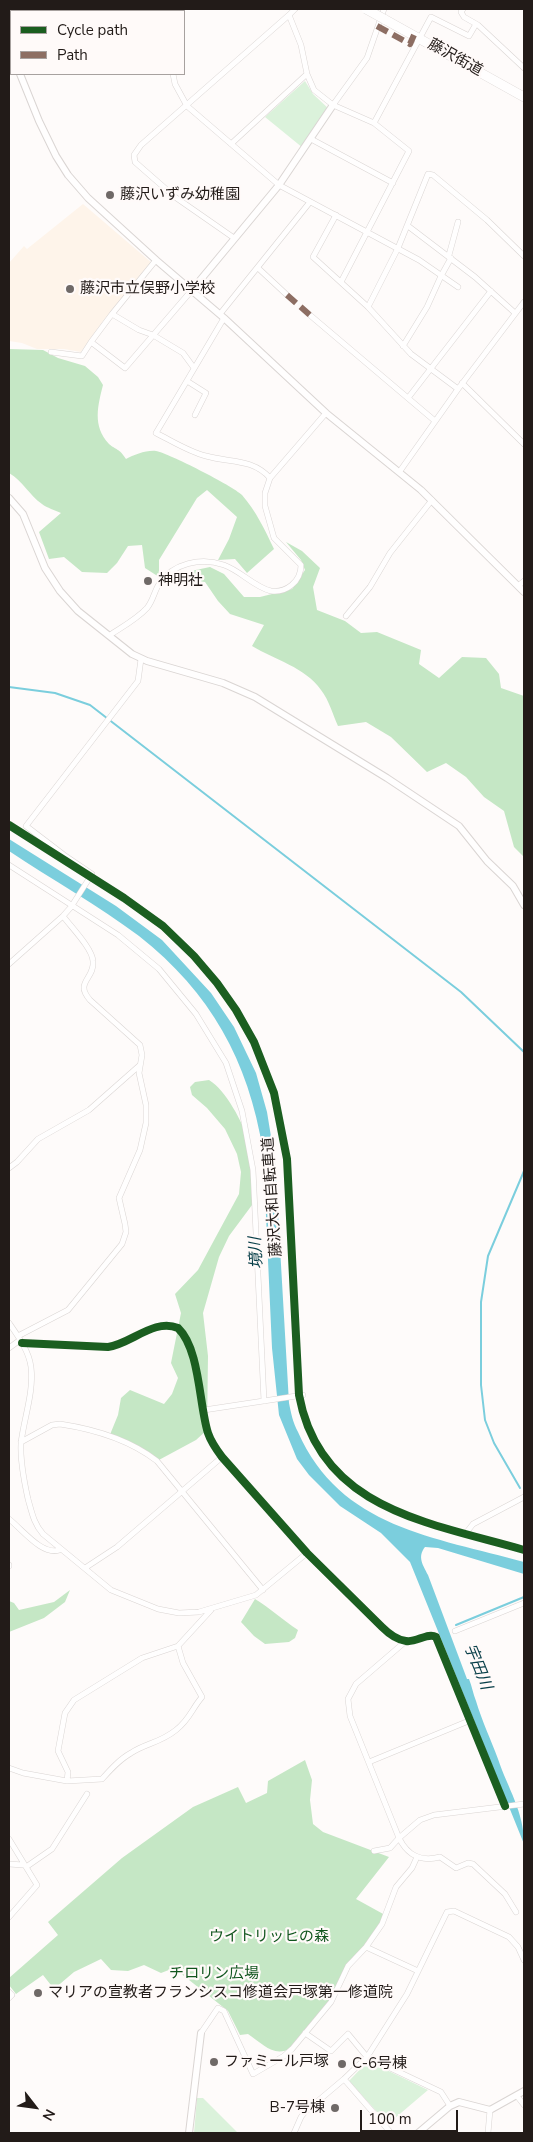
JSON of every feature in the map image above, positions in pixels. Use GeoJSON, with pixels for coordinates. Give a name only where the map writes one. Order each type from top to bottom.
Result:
{"type":"FeatureCollection","features":[{"type":"Feature","properties":{"kind":"highway","name":"藤沢街道"},"geometry":{"type":"LineString","coordinates":[[366,9],[524,97]]}},
{"type":"Feature","properties":{"kind":"street"},"geometry":{"type":"LineString","coordinates":[[234,238],[175,197],[134,159],[141,145],[295,9]]}},
{"type":"Feature","properties":{"kind":"street"},"geometry":{"type":"LineString","coordinates":[[91,342],[125,368],[279,186],[367,58],[384,9]]}},
{"type":"Feature","properties":{"kind":"street"},"geometry":{"type":"LineString","coordinates":[[463,9],[464,17],[476,24],[524,68]]}},
{"type":"Feature","properties":{"kind":"street"},"geometry":{"type":"LineString","coordinates":[[289,16],[301,45],[307,74],[314,90],[333,105],[374,123],[409,151],[341,282]]}},
{"type":"Feature","properties":{"kind":"street"},"geometry":{"type":"LineString","coordinates":[[374,123],[431,17],[469,36],[476,24]]}},
{"type":"Feature","properties":{"kind":"street"},"geometry":{"type":"LineString","coordinates":[[231,144],[307,74]]}},
{"type":"Feature","properties":{"kind":"street"},"geometry":{"type":"LineString","coordinates":[[20,75],[39,121],[68,175],[88,198],[156,260],[222,316],[326,413],[400,471],[432,500],[524,592]]}},
{"type":"Feature","properties":{"kind":"street"},"geometry":{"type":"LineString","coordinates":[[172,75],[187,106],[279,186],[398,248],[458,287]]}},
{"type":"Feature","properties":{"kind":"street"},"geometry":{"type":"LineString","coordinates":[[311,139],[393,183]]}},
{"type":"Feature","properties":{"kind":"street"},"geometry":{"type":"LineString","coordinates":[[368,307],[408,226],[428,174],[433,175],[487,220],[524,256]]}},
{"type":"Feature","properties":{"kind":"street"},"geometry":{"type":"LineString","coordinates":[[270,478],[262,469],[252,464],[205,456],[156,433],[222,316],[310,202]]}},
{"type":"Feature","properties":{"kind":"street"},"geometry":{"type":"LineString","coordinates":[[336,215],[313,258],[368,307],[403,346],[458,390]]}},
{"type":"Feature","properties":{"kind":"street"},"geometry":{"type":"LineString","coordinates":[[403,346],[427,307],[450,257],[458,222]]}},
{"type":"Feature","properties":{"kind":"street"},"geometry":{"type":"LineString","coordinates":[[408,226],[450,257],[515,312]]}},
{"type":"Feature","properties":{"kind":"street"},"geometry":{"type":"LineString","coordinates":[[51,352],[82,356],[112,314],[156,260]]}},
{"type":"Feature","properties":{"kind":"street"},"geometry":{"type":"LineString","coordinates":[[258,268],[287,295]]}},
{"type":"Feature","properties":{"kind":"street"},"geometry":{"type":"LineString","coordinates":[[408,398],[491,291]]}},
{"type":"Feature","properties":{"kind":"street"},"geometry":{"type":"LineString","coordinates":[[400,471],[462,383],[524,302]]}},
{"type":"Feature","properties":{"kind":"street"},"geometry":{"type":"LineString","coordinates":[[112,314],[138,330],[153,335],[183,353],[194,368]]}},
{"type":"Feature","properties":{"kind":"street"},"geometry":{"type":"LineString","coordinates":[[311,316],[368,367],[435,421]]}},
{"type":"Feature","properties":{"kind":"street"},"geometry":{"type":"LineString","coordinates":[[187,381],[206,393],[194,415]]}},
{"type":"Feature","properties":{"kind":"street"},"geometry":{"type":"LineString","coordinates":[[462,383],[524,444]]}},
{"type":"Feature","properties":{"kind":"street"},"geometry":{"type":"LineString","coordinates":[[110,635],[145,610],[151,603],[159,585],[171,571],[188,564],[211,562],[225,566],[271,591],[279,592],[292,585],[301,571],[301,566],[282,548],[272,534],[265,500],[270,478],[326,413]]}},
{"type":"Feature","properties":{"kind":"street"},"geometry":{"type":"LineString","coordinates":[[9,498],[23,514],[45,568],[60,591],[78,610],[141,659],[223,683],[255,697],[372,769],[459,826],[487,861],[512,886],[524,905]]}},
{"type":"Feature","properties":{"kind":"street"},"geometry":{"type":"LineString","coordinates":[[346,616],[370,586],[390,553],[432,500]]}},
{"type":"Feature","properties":{"kind":"street"},"geometry":{"type":"LineString","coordinates":[[518,586],[524,580]]}},
{"type":"Feature","properties":{"kind":"street"},"geometry":{"type":"LineString","coordinates":[[9,964],[63,916],[92,874],[64,856],[26,826],[138,681],[141,659]]}},
{"type":"Feature","properties":{"kind":"street"},"geometry":{"type":"LineString","coordinates":[[9,865],[129,943],[167,976],[213,1039],[226,1063],[236,1088],[242,1111],[253,1170],[265,1401]]}},
{"type":"Feature","properties":{"kind":"street"},"geometry":{"type":"LineString","coordinates":[[9,1348],[68,1310],[124,1240],[125,1224],[119,1198],[140,1150],[146,1123],[146,1105],[139,1073],[142,1055],[140,1045],[90,1000],[84,992],[84,983],[92,973],[92,957],[63,916]]}},
{"type":"Feature","properties":{"kind":"street"},"geometry":{"type":"LineString","coordinates":[[9,1168],[38,1139],[88,1110],[140,1064]]}},
{"type":"Feature","properties":{"kind":"street"},"geometry":{"type":"LineString","coordinates":[[9,1323],[28,1356],[32,1376],[21,1442],[22,1467],[33,1517],[37,1527],[60,1550],[106,1586],[121,1595],[158,1609],[188,1613],[212,1609],[256,1595],[307,1553]]}},
{"type":"Feature","properties":{"kind":"street"},"geometry":{"type":"LineString","coordinates":[[20,1340],[108,1347],[121,1344],[153,1328],[167,1325],[175,1326],[183,1332],[188,1343],[207,1430],[212,1443],[222,1457],[307,1553],[382,1627],[389,1633],[406,1641]]}},
{"type":"Feature","properties":{"kind":"street"},"geometry":{"type":"LineString","coordinates":[[204,1410],[300,1395]]}},
{"type":"Feature","properties":{"kind":"street"},"geometry":{"type":"LineString","coordinates":[[21,1442],[52,1425],[60,1424],[109,1437],[143,1450],[157,1461],[263,1590]]}},
{"type":"Feature","properties":{"kind":"street"},"geometry":{"type":"LineString","coordinates":[[84,1568],[117,1547],[222,1457]]}},
{"type":"Feature","properties":{"kind":"street"},"geometry":{"type":"LineString","coordinates":[[466,1533],[473,1524],[524,1499]]}},
{"type":"Feature","properties":{"kind":"street"},"geometry":{"type":"LineString","coordinates":[[9,1519],[41,1548],[50,1552],[60,1550]]}},
{"type":"Feature","properties":{"kind":"street"},"geometry":{"type":"LineString","coordinates":[[455,1630],[524,1603]]}},
{"type":"Feature","properties":{"kind":"street"},"geometry":{"type":"LineString","coordinates":[[67,1781],[68,1772],[58,1751],[65,1713],[74,1700],[142,1658],[178,1646],[212,1609]]}},
{"type":"Feature","properties":{"kind":"street"},"geometry":{"type":"LineString","coordinates":[[507,1806],[436,1637],[430,1635],[406,1641],[356,1684],[348,1699],[350,1716],[398,1838],[417,1857],[426,1860],[440,1857],[456,1868],[468,1863],[473,1864],[505,1894],[516,1912]]}},
{"type":"Feature","properties":{"kind":"street"},"geometry":{"type":"LineString","coordinates":[[9,1768],[23,1773],[67,1781],[102,1779],[115,1765],[132,1752],[159,1742],[188,1719],[193,1708],[202,1697],[183,1663],[178,1646]]}},
{"type":"Feature","properties":{"kind":"street"},"geometry":{"type":"LineString","coordinates":[[369,1762],[471,1720]]}},
{"type":"Feature","properties":{"kind":"street"},"geometry":{"type":"LineString","coordinates":[[9,1864],[24,1866],[52,1849],[87,1794]]}},
{"type":"Feature","properties":{"kind":"street"},"geometry":{"type":"LineString","coordinates":[[374,1851],[390,1848],[398,1838],[420,1820],[434,1815],[523,1804]]}},
{"type":"Feature","properties":{"kind":"street"},"geometry":{"type":"LineString","coordinates":[[9,1839],[37,1885],[9,1917]]}},
{"type":"Feature","properties":{"kind":"street"},"geometry":{"type":"LineString","coordinates":[[188,2133],[201,2033],[218,2008],[224,2011],[253,2074],[284,2056],[331,2002],[348,1966],[366,1947],[382,1924],[396,1887],[412,1868],[417,1857]]}},
{"type":"Feature","properties":{"kind":"street"},"geometry":{"type":"LineString","coordinates":[[294,2133],[305,2112],[367,2057],[397,2012],[444,1916],[450,1911],[509,1937],[518,1947],[524,1960]]}},
{"type":"Feature","properties":{"kind":"street"},"geometry":{"type":"LineString","coordinates":[[366,1947],[418,1971]]}},
{"type":"Feature","properties":{"kind":"street"},"geometry":{"type":"LineString","coordinates":[[9,1992],[12,1995],[9,1998]]}},
{"type":"Feature","properties":{"kind":"street"},"geometry":{"type":"LineString","coordinates":[[305,2033],[331,2051],[348,2034],[367,2057],[441,2092],[450,2106]]}},
{"type":"Feature","properties":{"kind":"street"},"geometry":{"type":"LineString","coordinates":[[344,2079],[391,2133]]}},
{"type":"Feature","properties":{"kind":"street"},"geometry":{"type":"LineString","coordinates":[[418,2133],[450,2106],[459,2102],[490,2110],[524,2091]]}},
{"type":"Feature","properties":{"kind":"street"},"geometry":{"type":"LineString","coordinates":[[517,2096],[524,2105]]}},
{"type":"Feature","properties":{"kind":"street"},"geometry":{"type":"LineString","coordinates":[[488,2133],[490,2110]]}},
{"type":"Feature","properties":{"kind":"shaded area","name":"藤沢市立俣野小学校"},"geometry":{"type":"Polygon","coordinates":[[[83,204],[152,263],[109,316],[106,317],[81,352],[64,349],[37,349],[22,343],[9,341],[9,263],[24,246],[27,249],[83,204]]]}},
{"type":"Feature","properties":{"kind":"green space"},"geometry":{"type":"Polygon","coordinates":[[[305,81],[313,94],[330,110],[303,148],[265,117],[305,81]]]}},
{"type":"Feature","properties":{"kind":"green space"},"geometry":{"type":"Polygon","coordinates":[[[9,349],[43,350],[58,358],[85,366],[98,377],[103,385],[98,408],[98,423],[109,444],[126,459],[148,451],[163,453],[200,470],[236,491],[242,495],[252,508],[274,549],[247,573],[235,559],[218,560],[229,539],[237,517],[207,490],[197,498],[159,560],[159,577],[145,568],[142,545],[128,546],[117,563],[107,573],[82,572],[64,557],[49,559],[39,532],[61,513],[42,504],[9,473],[9,349]]]}},
{"type":"Feature","properties":{"kind":"green space"},"geometry":{"type":"Polygon","coordinates":[[[286,542],[302,551],[320,568],[313,587],[317,610],[345,621],[361,633],[377,632],[421,650],[419,664],[439,678],[462,657],[486,658],[499,674],[501,688],[524,696],[524,857],[514,847],[504,811],[484,797],[466,777],[446,763],[427,772],[391,737],[366,722],[338,726],[326,698],[307,675],[252,646],[264,625],[230,614],[205,582],[192,580],[191,571],[210,567],[224,574],[244,597],[260,597],[292,589],[305,570],[301,560],[286,542]]]}},
{"type":"Feature","properties":{"kind":"green space"},"geometry":{"type":"Polygon","coordinates":[[[209,1080],[228,1099],[246,1134],[252,1156],[255,1201],[229,1236],[219,1257],[203,1313],[208,1356],[207,1430],[196,1440],[157,1461],[143,1450],[109,1437],[118,1415],[121,1398],[130,1390],[164,1404],[172,1394],[178,1378],[171,1363],[181,1313],[175,1294],[198,1270],[239,1194],[241,1172],[237,1154],[225,1129],[207,1108],[192,1095],[190,1087],[195,1082],[209,1080]]]}},
{"type":"Feature","properties":{"kind":"green space"},"geometry":{"type":"Polygon","coordinates":[[[70,1590],[65,1602],[44,1618],[9,1632],[9,1601],[14,1603],[19,1610],[54,1602],[70,1590]]]}},
{"type":"Feature","properties":{"kind":"green space"},"geometry":{"type":"Polygon","coordinates":[[[255,1599],[298,1630],[295,1638],[289,1642],[265,1644],[254,1636],[241,1622],[255,1599]]]}},
{"type":"Feature","properties":{"kind":"green space"},"geometry":{"type":"Polygon","coordinates":[[[305,1760],[312,1780],[310,1800],[313,1824],[323,1832],[389,1857],[356,1899],[385,1915],[382,1924],[348,1966],[331,2002],[291,2048],[285,2051],[274,2051],[248,2034],[240,2035],[228,2011],[174,1968],[161,1973],[144,1965],[128,1971],[111,1970],[101,1959],[74,1972],[54,1989],[43,1975],[16,1994],[9,1985],[9,1978],[58,1935],[48,1922],[122,1858],[193,1807],[238,1787],[246,1803],[267,1793],[268,1781],[305,1760]]]}},
{"type":"Feature","properties":{"kind":"green space"},"geometry":{"type":"Polygon","coordinates":[[[366,2063],[372,2063],[428,2090],[388,2124],[349,2081],[366,2063]]]}},
{"type":"Feature","properties":{"kind":"green space"},"geometry":{"type":"Polygon","coordinates":[[[197,2098],[203,2098],[238,2133],[194,2133],[197,2098]]]}},
{"type":"Feature","properties":{"kind":"water"},"geometry":{"type":"Polygon","coordinates":[[[9,839],[116,906],[162,940],[211,993],[234,1027],[256,1073],[267,1112],[275,1161],[289,1403],[296,1429],[316,1464],[339,1489],[364,1509],[393,1524],[457,1545],[524,1562],[524,1574],[438,1548],[425,1547],[421,1554],[423,1564],[467,1679],[469,1679],[481,1716],[518,1811],[524,1844],[410,1562],[381,1533],[340,1506],[309,1475],[297,1459],[279,1415],[272,1348],[263,1150],[256,1117],[236,1058],[206,1005],[187,981],[164,958],[124,925],[9,851],[9,839]]]}},
{"type":"Feature","properties":{"kind":"waterway"},"geometry":{"type":"LineString","coordinates":[[9,687],[55,693],[90,705],[461,992],[524,1052]]}},
{"type":"Feature","properties":{"kind":"waterway"},"geometry":{"type":"LineString","coordinates":[[520,1488],[494,1443],[485,1420],[481,1385],[481,1302],[488,1256],[524,1171]]}},
{"type":"Feature","properties":{"kind":"waterway"},"geometry":{"type":"LineString","coordinates":[[456,1625],[524,1597]]}},
{"type":"Feature","properties":{"kind":"marked path"},"geometry":{"type":"LineString","coordinates":[[377,26],[410,44],[414,35]]}},
{"type":"Feature","properties":{"kind":"marked path"},"geometry":{"type":"LineString","coordinates":[[287,295],[311,316]]}},
{"type":"Feature","properties":{"kind":"cycle path","name":"藤沢大和自転車道"},"geometry":{"type":"LineString","coordinates":[[9,825],[124,898],[163,926],[194,956],[217,983],[236,1010],[254,1042],[274,1093],[287,1159],[299,1395],[311,1434],[330,1464],[355,1487],[384,1506],[453,1531],[524,1550]]}},
{"type":"Feature","properties":{"kind":"cycle path"},"geometry":{"type":"LineString","coordinates":[[22,1343],[108,1347],[117,1345],[160,1326],[178,1328],[191,1349],[208,1433],[222,1457],[307,1553],[387,1632],[396,1638],[406,1641],[414,1641],[429,1636],[436,1637],[505,1806]]}},
{"type":"Feature","properties":{"kind":"place","name":"藤沢いずみ幼稚園"},"geometry":{"type":"Point","coordinates":[110,195]}},
{"type":"Feature","properties":{"kind":"place","name":"藤沢市立俣野小学校"},"geometry":{"type":"Point","coordinates":[70,289]}},
{"type":"Feature","properties":{"kind":"place","name":"神明社"},"geometry":{"type":"Point","coordinates":[148,581]}},
{"type":"Feature","properties":{"kind":"place","name":"マリアの宣教者フランシスコ修道会戸塚第一修道院"},"geometry":{"type":"Point","coordinates":[38,1993]}},
{"type":"Feature","properties":{"kind":"place","name":"ファミール戸塚"},"geometry":{"type":"Point","coordinates":[214,2062]}},
{"type":"Feature","properties":{"kind":"place","name":"C-6号棟"},"geometry":{"type":"Point","coordinates":[342,2064]}},
{"type":"Feature","properties":{"kind":"place","name":"B-7号棟"},"geometry":{"type":"Point","coordinates":[335,2108]}},
{"type":"Feature","properties":{"kind":"water label","name":"境川"},"geometry":{"type":"Point","coordinates":[257,1253]}},
{"type":"Feature","properties":{"kind":"water label","name":"宇田川"},"geometry":{"type":"Point","coordinates":[477,1667]}},
{"type":"Feature","properties":{"kind":"park label","name":"ウイトリッヒの森"},"geometry":{"type":"Point","coordinates":[269,1937]}},
{"type":"Feature","properties":{"kind":"park label","name":"チロリン広場"},"geometry":{"type":"Point","coordinates":[214,1974]}}]}
